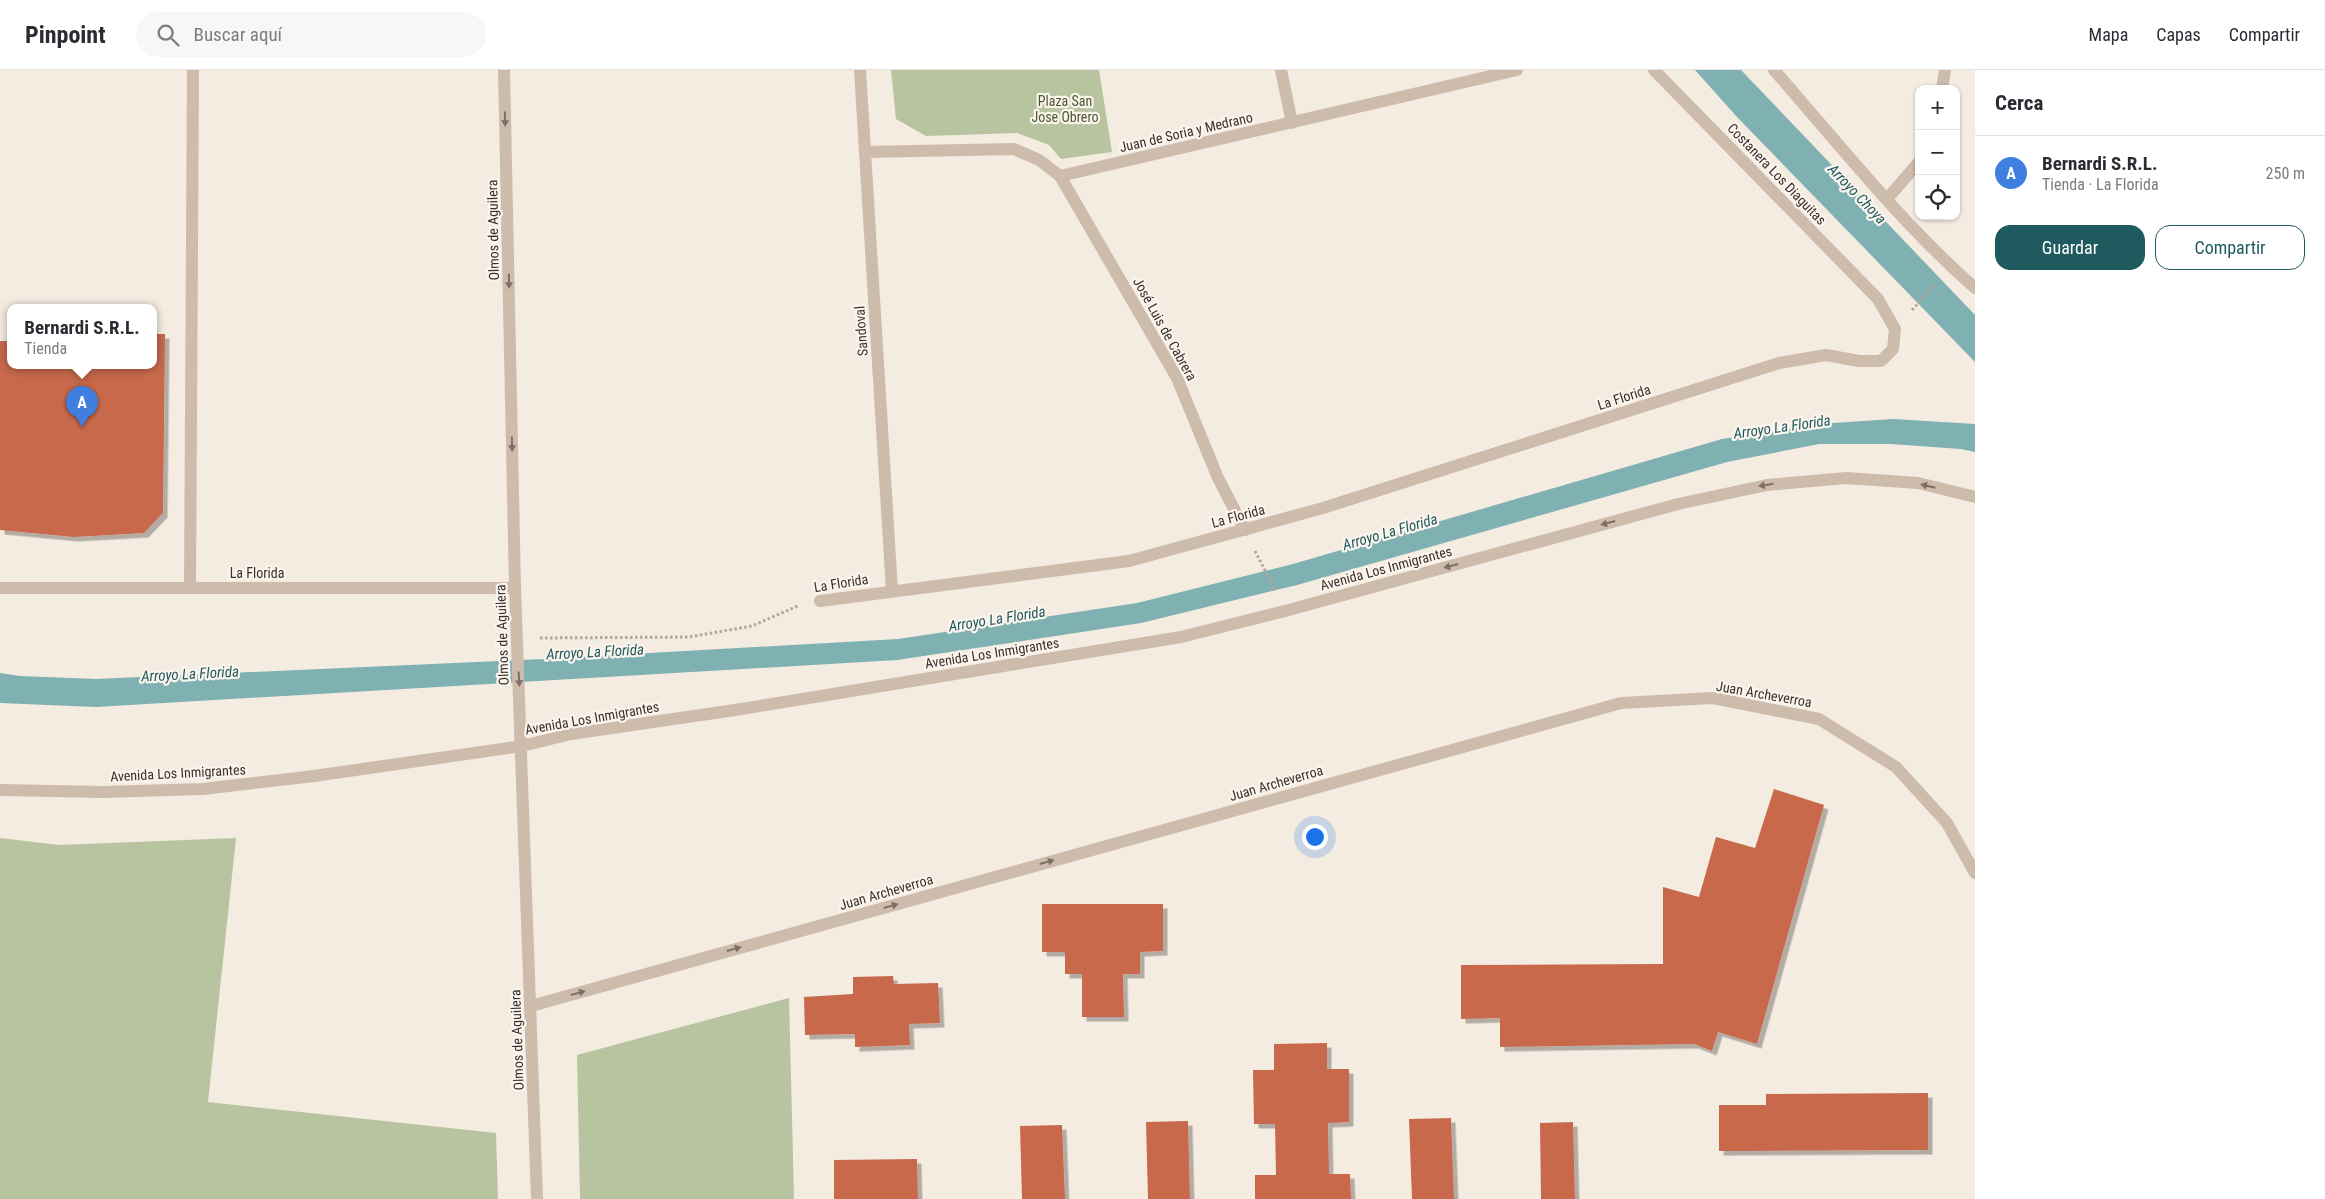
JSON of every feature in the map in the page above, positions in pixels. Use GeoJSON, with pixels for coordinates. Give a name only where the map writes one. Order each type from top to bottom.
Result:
{"type":"FeatureCollection","features":[{"type":"Feature","properties":{"kind":"street"},"geometry":{"type":"LineString","coordinates":[[190,588],[193,70]]}},
{"type":"Feature","properties":{"kind":"street","name":"Olmos de Aguilera"},"geometry":{"type":"LineString","coordinates":[[504,70],[515,588],[537,1199]]}},
{"type":"Feature","properties":{"kind":"street","name":"Sandoval"},"geometry":{"type":"LineString","coordinates":[[860,70],[892,590]]}},
{"type":"Feature","properties":{"kind":"street"},"geometry":{"type":"LineString","coordinates":[[1281,70],[1292,123]]}},
{"type":"Feature","properties":{"kind":"street","name":"Juan de Soria y Medrano"},"geometry":{"type":"LineString","coordinates":[[1060,176],[1517,70]]}},
{"type":"Feature","properties":{"kind":"street","name":"Costanera Los Diaguitas"},"geometry":{"type":"LineString","coordinates":[[1654,70],[1878,299],[1894,329]]}},
{"type":"Feature","properties":{"kind":"street"},"geometry":{"type":"LineString","coordinates":[[1774,70],[1886,199],[1951,267],[1975,288]]}},
{"type":"Feature","properties":{"kind":"street"},"geometry":{"type":"LineString","coordinates":[[1943,85],[1945,70]]}},
{"type":"Feature","properties":{"kind":"street"},"geometry":{"type":"LineString","coordinates":[[865,152],[1014,149],[1040,160],[1060,176]]}},
{"type":"Feature","properties":{"kind":"street"},"geometry":{"type":"LineString","coordinates":[[1886,199],[1915,166]]}},
{"type":"Feature","properties":{"kind":"street","name":"José Luis de Cabrera"},"geometry":{"type":"LineString","coordinates":[[1060,176],[1177,378],[1218,478],[1245,530]]}},
{"type":"Feature","properties":{"kind":"street","name":"La Florida"},"geometry":{"type":"LineString","coordinates":[[820,601],[1129,560],[1323,508],[1779,363],[1826,356],[1860,361],[1881,360],[1893,349],[1894,329]]}},
{"type":"Feature","properties":{"kind":"street","name":"Avenida Los Inmigrantes"},"geometry":{"type":"LineString","coordinates":[[0,790],[104,792],[203,789],[314,776],[522,746],[571,734],[745,708],[1181,637],[1285,611],[1678,504],[1767,485],[1846,478],[1918,484],[1975,497]]}},
{"type":"Feature","properties":{"kind":"street","name":"La Florida"},"geometry":{"type":"LineString","coordinates":[[0,588],[515,588]]}},
{"type":"Feature","properties":{"kind":"street","name":"Juan Archeverroa"},"geometry":{"type":"LineString","coordinates":[[531,1006],[1621,703],[1713,698],[1819,719],[1896,767],[1947,823],[1975,873]]}},
{"type":"Feature","properties":{"kind":"path"},"geometry":{"type":"LineString","coordinates":[[1894,329],[1951,267]]}},
{"type":"Feature","properties":{"kind":"path"},"geometry":{"type":"LineString","coordinates":[[1245,530],[1285,611]]}},
{"type":"Feature","properties":{"kind":"path","name":"La Florida"},"geometry":{"type":"LineString","coordinates":[[517,639],[573,636],[688,637],[752,626],[796,606],[820,601]]}},
{"type":"Feature","properties":{"kind":"green space","name":"Plaza San Jose Obrero"},"geometry":{"type":"Polygon","coordinates":[[[891,70],[1099,70],[1112,152],[1061,159],[1049,145],[1017,133],[926,136],[896,119],[891,70]]]}},
{"type":"Feature","properties":{"kind":"green space"},"geometry":{"type":"Polygon","coordinates":[[[0,838],[59,845],[236,838],[208,1102],[496,1133],[498,1199],[0,1199],[0,838]]]}},
{"type":"Feature","properties":{"kind":"green space"},"geometry":{"type":"Polygon","coordinates":[[[789,998],[794,1199],[580,1199],[577,1055],[789,998]]]}},
{"type":"Feature","properties":{"kind":"water","name":"Arroyo Choya"},"geometry":{"type":"Polygon","coordinates":[[[1695,70],[1741,70],[1975,315],[1975,362],[1737,117],[1695,70]]]}},
{"type":"Feature","properties":{"kind":"water"},"geometry":{"type":"Polygon","coordinates":[[[1893,419],[1975,424],[1975,452],[1961,449],[1891,444],[1819,444],[1727,462],[1297,585],[1141,623],[897,660],[96,707],[0,703],[0,673],[20,676],[96,679],[544,659],[898,639],[1137,603],[1293,564],[1722,439],[1819,424],[1893,419]]]}},
{"type":"Feature","properties":{"kind":"building"},"geometry":{"type":"Polygon","coordinates":[[[157,334],[165,334],[163,513],[144,533],[74,537],[0,530],[0,341],[7,341],[7,369],[157,369],[157,334]]]}},
{"type":"Feature","properties":{"kind":"building"},"geometry":{"type":"Polygon","coordinates":[[[1774,789],[1824,805],[1757,1044],[1718,1032],[1712,1051],[1694,1044],[1500,1047],[1500,1018],[1461,1019],[1461,965],[1663,964],[1663,887],[1699,897],[1716,837],[1755,848],[1774,789]]]}},
{"type":"Feature","properties":{"kind":"building"},"geometry":{"type":"Polygon","coordinates":[[[1042,904],[1163,904],[1163,951],[1140,952],[1140,974],[1123,974],[1124,1017],[1082,1017],[1082,974],[1065,974],[1065,952],[1042,952],[1042,904]]]}},
{"type":"Feature","properties":{"kind":"building"},"geometry":{"type":"Polygon","coordinates":[[[893,976],[894,984],[938,983],[940,1023],[909,1024],[910,1045],[855,1047],[855,1034],[805,1035],[804,997],[853,994],[853,977],[893,976]]]}},
{"type":"Feature","properties":{"kind":"building"},"geometry":{"type":"Polygon","coordinates":[[[1327,1043],[1327,1069],[1349,1069],[1349,1122],[1328,1123],[1329,1174],[1350,1174],[1351,1199],[1255,1199],[1255,1175],[1276,1175],[1275,1124],[1254,1124],[1253,1070],[1274,1070],[1274,1044],[1327,1043]]]}},
{"type":"Feature","properties":{"kind":"building"},"geometry":{"type":"Polygon","coordinates":[[[1928,1093],[1928,1150],[1719,1151],[1719,1105],[1766,1105],[1766,1094],[1928,1093]]]}},
{"type":"Feature","properties":{"kind":"building"},"geometry":{"type":"Polygon","coordinates":[[[1451,1118],[1454,1199],[1412,1199],[1409,1119],[1451,1118]]]}},
{"type":"Feature","properties":{"kind":"building"},"geometry":{"type":"Polygon","coordinates":[[[1188,1121],[1190,1199],[1148,1199],[1146,1122],[1188,1121]]]}},
{"type":"Feature","properties":{"kind":"building"},"geometry":{"type":"Polygon","coordinates":[[[1573,1122],[1575,1199],[1541,1199],[1540,1123],[1573,1122]]]}},
{"type":"Feature","properties":{"kind":"building"},"geometry":{"type":"Polygon","coordinates":[[[1062,1125],[1065,1199],[1022,1199],[1020,1126],[1062,1125]]]}},
{"type":"Feature","properties":{"kind":"building"},"geometry":{"type":"Polygon","coordinates":[[[917,1159],[918,1199],[834,1199],[834,1160],[917,1159]]]}},
{"type":"Feature","properties":{"kind":"place","name":"Bernardi S.R.L."},"geometry":{"type":"Point","coordinates":[82,427]}},
{"type":"Feature","properties":{"kind":"water label","name":"Arroyo La Florida"},"geometry":{"type":"Point","coordinates":[1782,427]}},
{"type":"Feature","properties":{"kind":"water label","name":"Arroyo La Florida"},"geometry":{"type":"Point","coordinates":[1390,532]}},
{"type":"Feature","properties":{"kind":"water label","name":"Arroyo La Florida"},"geometry":{"type":"Point","coordinates":[997,619]}},
{"type":"Feature","properties":{"kind":"water label","name":"Arroyo La Florida"},"geometry":{"type":"Point","coordinates":[595,652]}},
{"type":"Feature","properties":{"kind":"water label","name":"Arroyo La Florida"},"geometry":{"type":"Point","coordinates":[190,674]}}]}
